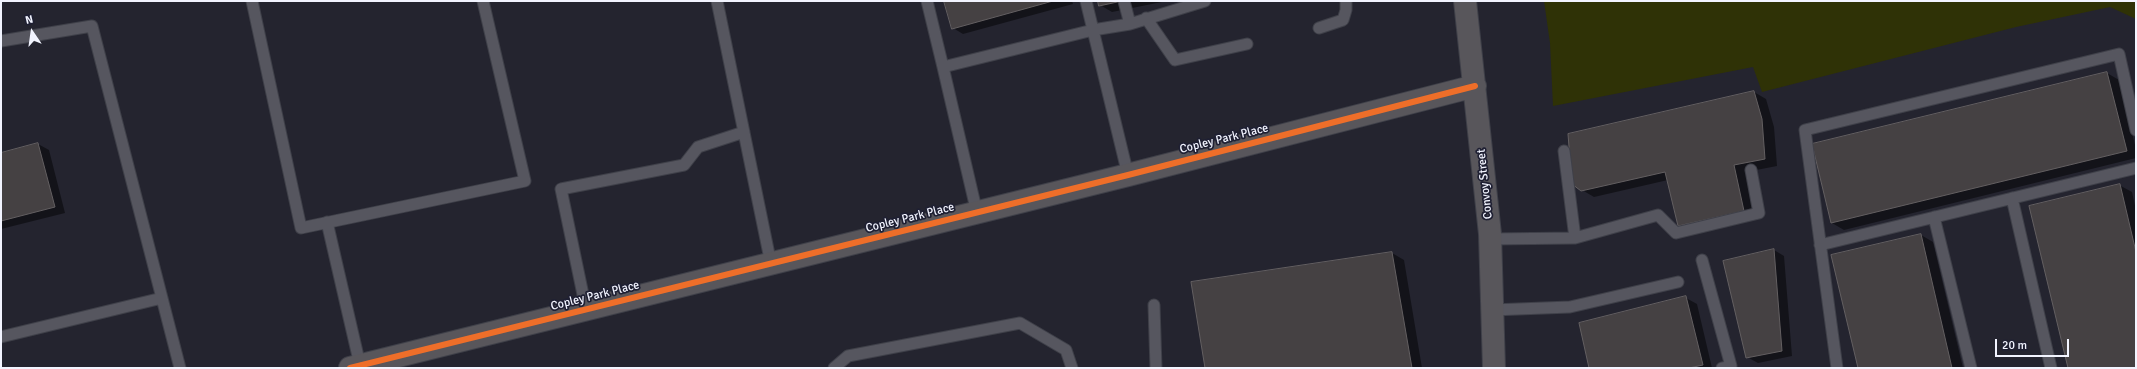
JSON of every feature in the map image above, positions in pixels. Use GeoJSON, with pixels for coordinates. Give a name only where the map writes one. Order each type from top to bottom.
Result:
{"type":"FeatureCollection","features":[{"type":"Feature","properties":{"kind":"main road","name":"Convoy Street"},"geometry":{"type":"LineString","coordinates":[[1465,1],[1490,239],[1494,368]]}},
{"type":"Feature","properties":{"kind":"main road","name":"Copley Park Place"},"geometry":{"type":"LineString","coordinates":[[355,367],[1128,175],[1475,86]]}},
{"type":"Feature","properties":{"kind":"lane"},"geometry":{"type":"LineString","coordinates":[[252,1],[301,228],[525,180],[483,1]]}},
{"type":"Feature","properties":{"kind":"lane"},"geometry":{"type":"LineString","coordinates":[[717,1],[772,264]]}},
{"type":"Feature","properties":{"kind":"lane"},"geometry":{"type":"LineString","coordinates":[[927,1],[977,212]]}},
{"type":"Feature","properties":{"kind":"lane"},"geometry":{"type":"LineString","coordinates":[[1086,1],[1128,175]]}},
{"type":"Feature","properties":{"kind":"lane"},"geometry":{"type":"LineString","coordinates":[[1124,1],[1130,24]]}},
{"type":"Feature","properties":{"kind":"lane"},"geometry":{"type":"LineString","coordinates":[[943,67],[1093,30],[1130,24],[1146,18],[1168,6],[1205,1]]}},
{"type":"Feature","properties":{"kind":"lane"},"geometry":{"type":"LineString","coordinates":[[1319,28],[1343,20],[1346,10],[1346,1]]}},
{"type":"Feature","properties":{"kind":"lane"},"geometry":{"type":"LineString","coordinates":[[1146,18],[1175,60],[1247,44]]}},
{"type":"Feature","properties":{"kind":"lane"},"geometry":{"type":"LineString","coordinates":[[1,41],[92,26],[180,368]]}},
{"type":"Feature","properties":{"kind":"lane"},"geometry":{"type":"LineString","coordinates":[[1837,368],[1805,130],[2119,54],[2136,130]]}},
{"type":"Feature","properties":{"kind":"lane"},"geometry":{"type":"LineString","coordinates":[[586,310],[561,189],[684,165],[698,147],[744,132]]}},
{"type":"Feature","properties":{"kind":"lane"},"geometry":{"type":"LineString","coordinates":[[1564,151],[1575,238]]}},
{"type":"Feature","properties":{"kind":"lane"},"geometry":{"type":"LineString","coordinates":[[1820,245],[2136,168]]}},
{"type":"Feature","properties":{"kind":"lane"},"geometry":{"type":"LineString","coordinates":[[1490,239],[1575,238],[1658,215],[1676,233],[1759,213],[1751,170]]}},
{"type":"Feature","properties":{"kind":"lane"},"geometry":{"type":"LineString","coordinates":[[2012,198],[2051,368]]}},
{"type":"Feature","properties":{"kind":"lane"},"geometry":{"type":"LineString","coordinates":[[1934,218],[1971,368]]}},
{"type":"Feature","properties":{"kind":"lane"},"geometry":{"type":"LineString","coordinates":[[327,222],[355,367]]}},
{"type":"Feature","properties":{"kind":"lane"},"geometry":{"type":"LineString","coordinates":[[1702,260],[1731,366],[1722,368]]}},
{"type":"Feature","properties":{"kind":"lane"},"geometry":{"type":"LineString","coordinates":[[1492,310],[1570,307],[1678,282]]}},
{"type":"Feature","properties":{"kind":"lane"},"geometry":{"type":"LineString","coordinates":[[1,337],[162,298]]}},
{"type":"Feature","properties":{"kind":"lane"},"geometry":{"type":"LineString","coordinates":[[1154,305],[1156,368]]}},
{"type":"Feature","properties":{"kind":"lane"},"geometry":{"type":"LineString","coordinates":[[834,368],[848,356],[1020,323],[1066,350],[1072,368]]}},
{"type":"Feature","properties":{"kind":"green space"},"geometry":{"type":"Polygon","coordinates":[[[1544,1],[2136,1],[2136,19],[2110,7],[2016,27],[1762,92],[1753,67],[1553,106],[1550,43],[1544,1]]]}},
{"type":"Feature","properties":{"kind":"building"},"geometry":{"type":"Polygon","coordinates":[[[944,1],[1053,1],[952,29],[944,1]]]}},
{"type":"Feature","properties":{"kind":"building"},"geometry":{"type":"Polygon","coordinates":[[[1098,1],[1122,1],[1099,6],[1098,1]]]}},
{"type":"Feature","properties":{"kind":"building"},"geometry":{"type":"Polygon","coordinates":[[[2107,72],[2127,151],[1831,223],[1812,144],[2107,72]]]}},
{"type":"Feature","properties":{"kind":"building"},"geometry":{"type":"Polygon","coordinates":[[[1754,91],[1762,119],[1765,159],[1734,165],[1744,211],[1678,226],[1665,172],[1581,191],[1572,184],[1568,134],[1754,91]]]}},
{"type":"Feature","properties":{"kind":"building"},"geometry":{"type":"Polygon","coordinates":[[[38,143],[55,207],[1,221],[1,153],[38,143]]]}},
{"type":"Feature","properties":{"kind":"building"},"geometry":{"type":"Polygon","coordinates":[[[2120,184],[2136,252],[2136,368],[2068,368],[2029,206],[2120,184]]]}},
{"type":"Feature","properties":{"kind":"building"},"geometry":{"type":"Polygon","coordinates":[[[1921,234],[1952,368],[1858,368],[1831,255],[1921,234]]]}},
{"type":"Feature","properties":{"kind":"building"},"geometry":{"type":"Polygon","coordinates":[[[1774,249],[1782,351],[1746,358],[1723,261],[1774,249]]]}},
{"type":"Feature","properties":{"kind":"building"},"geometry":{"type":"Polygon","coordinates":[[[1392,252],[1412,368],[1205,368],[1191,282],[1392,252]]]}},
{"type":"Feature","properties":{"kind":"building"},"geometry":{"type":"Polygon","coordinates":[[[1686,296],[1703,365],[1689,368],[1589,368],[1579,323],[1686,296]]]}},
{"type":"Feature","properties":{"kind":"cycle path"},"geometry":{"type":"LineString","coordinates":[[350,368],[1128,175],[1475,86]]}}]}
